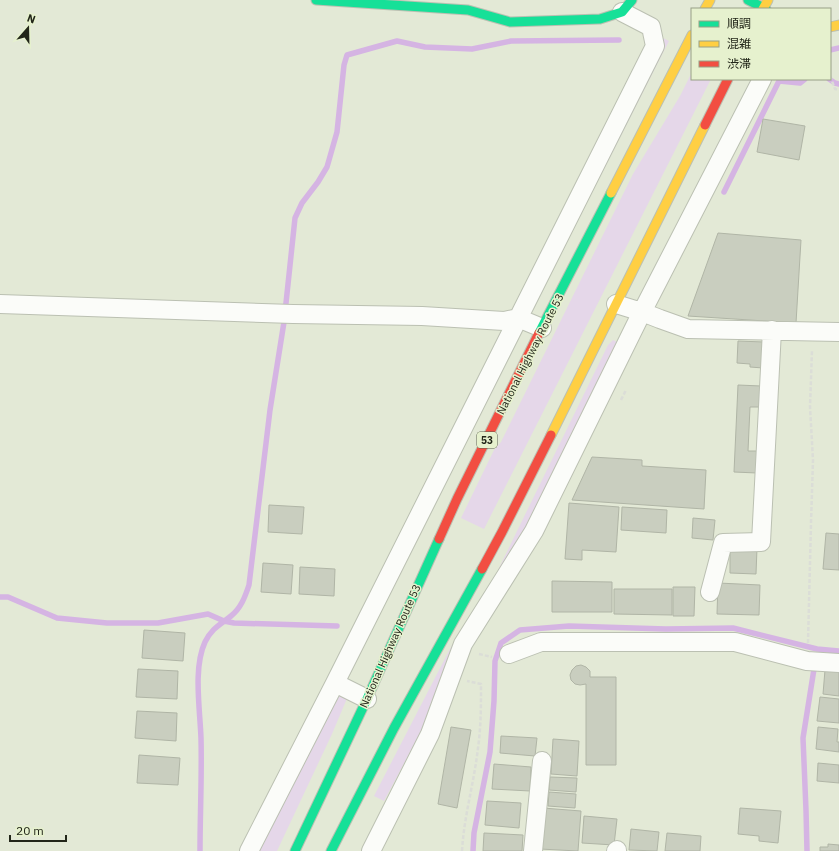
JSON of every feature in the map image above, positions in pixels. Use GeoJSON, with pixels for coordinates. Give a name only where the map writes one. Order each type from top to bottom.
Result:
{"type":"FeatureCollection","features":[{"type":"Feature","properties":{"kind":"main road"},"geometry":{"type":"LineString","coordinates":[[316,0],[468,10],[510,22],[600,19],[627,6]]}},
{"type":"Feature","properties":{"kind":"main road"},"geometry":{"type":"LineString","coordinates":[[748,0],[765,7]]}},
{"type":"Feature","properties":{"kind":"main road","name":"National Highway Route 53"},"geometry":{"type":"LineString","coordinates":[[295,851],[367,699],[457,499],[542,328],[691,37]]}},
{"type":"Feature","properties":{"kind":"main road"},"geometry":{"type":"LineString","coordinates":[[331,851],[394,728],[502,532],[728,80]]}},
{"type":"Feature","properties":{"kind":"street"},"geometry":{"type":"LineString","coordinates":[[249,851],[335,683],[654,46],[651,27],[627,6]]}},
{"type":"Feature","properties":{"kind":"street"},"geometry":{"type":"LineString","coordinates":[[370,851],[430,734],[463,644],[534,531],[642,312],[761,80]]}},
{"type":"Feature","properties":{"kind":"street"},"geometry":{"type":"LineString","coordinates":[[0,304],[286,314],[422,316],[504,321],[518,318],[542,328]]}},
{"type":"Feature","properties":{"kind":"street"},"geometry":{"type":"LineString","coordinates":[[616,304],[688,329],[839,332]]}},
{"type":"Feature","properties":{"kind":"street"},"geometry":{"type":"LineString","coordinates":[[710,592],[723,543],[761,542],[772,330]]}},
{"type":"Feature","properties":{"kind":"street"},"geometry":{"type":"LineString","coordinates":[[509,654],[541,642],[735,642],[807,661],[839,663]]}},
{"type":"Feature","properties":{"kind":"street"},"geometry":{"type":"LineString","coordinates":[[335,683],[367,699]]}},
{"type":"Feature","properties":{"kind":"street"},"geometry":{"type":"LineString","coordinates":[[533,851],[542,761]]}},
{"type":"Feature","properties":{"kind":"path"},"geometry":{"type":"LineString","coordinates":[[831,78],[835,89],[839,90]]}},
{"type":"Feature","properties":{"kind":"path"},"geometry":{"type":"LineString","coordinates":[[809,637],[813,460],[810,407],[813,331]]}},
{"type":"Feature","properties":{"kind":"path"},"geometry":{"type":"LineString","coordinates":[[462,851],[463,832],[478,748],[481,700],[480,684],[463,680]]}},
{"type":"Feature","properties":{"kind":"shaded area"},"geometry":{"type":"Polygon","coordinates":[[[663,38],[669,41],[531,311],[529,304],[663,38]]]}},
{"type":"Feature","properties":{"kind":"shaded area"},"geometry":{"type":"Polygon","coordinates":[[[691,74],[691,80],[710,80],[484,529],[461,518],[494,450],[501,442],[633,174],[680,96],[691,74]]]}},
{"type":"Feature","properties":{"kind":"shaded area"},"geometry":{"type":"Polygon","coordinates":[[[613,340],[619,343],[505,571],[499,568],[608,345],[613,340]]]}},
{"type":"Feature","properties":{"kind":"shaded area"},"geometry":{"type":"Polygon","coordinates":[[[453,643],[422,730],[384,801],[374,796],[453,643]]]}},
{"type":"Feature","properties":{"kind":"shaded area"},"geometry":{"type":"Polygon","coordinates":[[[337,694],[348,696],[332,734],[277,851],[257,851],[337,694]]]}},
{"type":"Feature","properties":{"kind":"building"},"geometry":{"type":"Polygon","coordinates":[[[763,119],[805,126],[799,160],[757,152],[763,119]]]}},
{"type":"Feature","properties":{"kind":"building"},"geometry":{"type":"Polygon","coordinates":[[[718,233],[801,240],[796,323],[688,316],[718,233]]]}},
{"type":"Feature","properties":{"kind":"building"},"geometry":{"type":"Polygon","coordinates":[[[738,341],[764,342],[763,368],[750,367],[750,364],[737,363],[738,341]]]}},
{"type":"Feature","properties":{"kind":"building"},"geometry":{"type":"Polygon","coordinates":[[[738,385],[761,386],[760,407],[750,407],[748,451],[758,451],[757,473],[734,472],[738,385]]]}},
{"type":"Feature","properties":{"kind":"building"},"geometry":{"type":"Polygon","coordinates":[[[592,457],[642,460],[642,466],[706,470],[704,509],[572,500],[592,457]]]}},
{"type":"Feature","properties":{"kind":"building"},"geometry":{"type":"Polygon","coordinates":[[[569,503],[619,507],[616,552],[582,550],[582,560],[565,559],[569,503]]]}},
{"type":"Feature","properties":{"kind":"building"},"geometry":{"type":"Polygon","coordinates":[[[269,505],[304,507],[302,534],[268,532],[269,505]]]}},
{"type":"Feature","properties":{"kind":"building"},"geometry":{"type":"Polygon","coordinates":[[[622,507],[667,510],[666,533],[621,530],[622,507]]]}},
{"type":"Feature","properties":{"kind":"building"},"geometry":{"type":"Polygon","coordinates":[[[693,518],[715,520],[713,540],[692,538],[693,518]]]}},
{"type":"Feature","properties":{"kind":"building"},"geometry":{"type":"Polygon","coordinates":[[[826,533],[839,534],[839,570],[823,569],[826,533]]]}},
{"type":"Feature","properties":{"kind":"building"},"geometry":{"type":"Polygon","coordinates":[[[730,547],[757,548],[756,574],[730,573],[730,547]]]}},
{"type":"Feature","properties":{"kind":"building"},"geometry":{"type":"Polygon","coordinates":[[[263,563],[293,565],[291,594],[261,592],[263,563]]]}},
{"type":"Feature","properties":{"kind":"building"},"geometry":{"type":"Polygon","coordinates":[[[300,567],[335,569],[334,596],[299,594],[300,567]]]}},
{"type":"Feature","properties":{"kind":"building"},"geometry":{"type":"Polygon","coordinates":[[[552,581],[612,582],[612,612],[552,612],[552,581]]]}},
{"type":"Feature","properties":{"kind":"building"},"geometry":{"type":"Polygon","coordinates":[[[718,583],[760,585],[759,615],[717,614],[718,583]]]}},
{"type":"Feature","properties":{"kind":"building"},"geometry":{"type":"Polygon","coordinates":[[[673,587],[695,587],[694,616],[673,616],[673,587]]]}},
{"type":"Feature","properties":{"kind":"building"},"geometry":{"type":"Polygon","coordinates":[[[614,589],[672,589],[672,615],[614,614],[614,589]]]}},
{"type":"Feature","properties":{"kind":"building"},"geometry":{"type":"Polygon","coordinates":[[[144,630],[185,633],[183,661],[142,658],[144,630]]]}},
{"type":"Feature","properties":{"kind":"building"},"geometry":{"type":"Polygon","coordinates":[[[581,665],[590,671],[590,677],[616,677],[616,765],[586,765],[586,684],[575,684],[571,680],[570,675],[576,666],[581,665]]]}},
{"type":"Feature","properties":{"kind":"building"},"geometry":{"type":"Polygon","coordinates":[[[138,669],[178,671],[177,699],[136,697],[138,669]]]}},
{"type":"Feature","properties":{"kind":"building"},"geometry":{"type":"Polygon","coordinates":[[[825,670],[839,671],[839,696],[823,694],[825,670]]]}},
{"type":"Feature","properties":{"kind":"building"},"geometry":{"type":"Polygon","coordinates":[[[820,697],[839,699],[839,723],[817,721],[820,697]]]}},
{"type":"Feature","properties":{"kind":"building"},"geometry":{"type":"Polygon","coordinates":[[[137,711],[177,713],[176,741],[135,738],[137,711]]]}},
{"type":"Feature","properties":{"kind":"building"},"geometry":{"type":"Polygon","coordinates":[[[451,727],[471,730],[457,808],[438,804],[451,727]]]}},
{"type":"Feature","properties":{"kind":"building"},"geometry":{"type":"Polygon","coordinates":[[[818,727],[838,729],[837,742],[839,742],[839,752],[816,749],[818,727]]]}},
{"type":"Feature","properties":{"kind":"building"},"geometry":{"type":"Polygon","coordinates":[[[501,736],[537,738],[535,756],[500,753],[501,736]]]}},
{"type":"Feature","properties":{"kind":"building"},"geometry":{"type":"Polygon","coordinates":[[[553,739],[579,741],[577,776],[551,774],[553,739]]]}},
{"type":"Feature","properties":{"kind":"building"},"geometry":{"type":"Polygon","coordinates":[[[139,755],[180,758],[178,785],[137,783],[139,755]]]}},
{"type":"Feature","properties":{"kind":"building"},"geometry":{"type":"Polygon","coordinates":[[[818,763],[839,765],[839,783],[817,781],[818,763]]]}},
{"type":"Feature","properties":{"kind":"building"},"geometry":{"type":"Polygon","coordinates":[[[494,764],[531,767],[530,791],[492,789],[494,764]]]}},
{"type":"Feature","properties":{"kind":"building"},"geometry":{"type":"Polygon","coordinates":[[[550,777],[577,778],[576,792],[549,790],[550,777]]]}},
{"type":"Feature","properties":{"kind":"building"},"geometry":{"type":"Polygon","coordinates":[[[549,792],[576,794],[575,808],[548,806],[549,792]]]}},
{"type":"Feature","properties":{"kind":"building"},"geometry":{"type":"Polygon","coordinates":[[[487,801],[521,803],[519,828],[485,825],[487,801]]]}},
{"type":"Feature","properties":{"kind":"building"},"geometry":{"type":"Polygon","coordinates":[[[543,808],[581,811],[578,851],[540,849],[543,808]]]}},
{"type":"Feature","properties":{"kind":"building"},"geometry":{"type":"Polygon","coordinates":[[[740,808],[781,811],[778,843],[759,841],[759,836],[738,834],[740,808]]]}},
{"type":"Feature","properties":{"kind":"building"},"geometry":{"type":"Polygon","coordinates":[[[584,816],[617,819],[614,845],[582,843],[584,816]]]}},
{"type":"Feature","properties":{"kind":"building"},"geometry":{"type":"Polygon","coordinates":[[[631,829],[659,832],[657,851],[629,850],[631,829]]]}},
{"type":"Feature","properties":{"kind":"building"},"geometry":{"type":"Polygon","coordinates":[[[484,833],[523,835],[522,851],[483,851],[484,833]]]}},
{"type":"Feature","properties":{"kind":"building"},"geometry":{"type":"Polygon","coordinates":[[[667,833],[701,836],[700,851],[665,851],[667,833]]]}},
{"type":"Feature","properties":{"kind":"building"},"geometry":{"type":"Polygon","coordinates":[[[828,844],[839,845],[839,851],[820,851],[820,847],[828,847],[828,844]]]}},
{"type":"Feature","properties":{"kind":"waterway"},"geometry":{"type":"LineString","coordinates":[[200,851],[201,738],[198,676],[201,652],[205,642],[213,630],[231,616],[240,606],[249,585],[270,410],[284,322],[295,218],[302,203],[327,167],[337,132],[344,65],[347,55],[397,41],[425,47],[472,49],[511,41],[619,40]]}},
{"type":"Feature","properties":{"kind":"waterway"},"geometry":{"type":"LineString","coordinates":[[831,50],[839,48]]}},
{"type":"Feature","properties":{"kind":"waterway"},"geometry":{"type":"LineString","coordinates":[[724,192],[779,81],[800,83],[804,80]]}},
{"type":"Feature","properties":{"kind":"waterway"},"geometry":{"type":"LineString","coordinates":[[830,80],[839,84]]}},
{"type":"Feature","properties":{"kind":"waterway"},"geometry":{"type":"LineString","coordinates":[[0,597],[8,597],[57,618],[107,623],[158,623],[208,614],[224,621],[234,623],[337,626]]}},
{"type":"Feature","properties":{"kind":"waterway"},"geometry":{"type":"LineString","coordinates":[[473,851],[474,833],[490,752],[495,661],[501,643],[520,630],[569,626],[666,629],[733,628],[817,649],[839,651]]}},
{"type":"Feature","properties":{"kind":"waterway"},"geometry":{"type":"LineString","coordinates":[[807,851],[803,738],[814,669]]}},
{"type":"Feature","properties":{"kind":"traffic: fast"},"geometry":{"type":"LineString","coordinates":[[316,0],[468,10],[510,22],[600,19],[622,12],[632,0]]}},
{"type":"Feature","properties":{"kind":"traffic: fast"},"geometry":{"type":"LineString","coordinates":[[748,0],[764,8]]}},
{"type":"Feature","properties":{"kind":"traffic: fast"},"geometry":{"type":"LineString","coordinates":[[539,333],[611,193]]}},
{"type":"Feature","properties":{"kind":"traffic: fast"},"geometry":{"type":"LineString","coordinates":[[295,851],[367,699],[439,539]]}},
{"type":"Feature","properties":{"kind":"traffic: fast"},"geometry":{"type":"LineString","coordinates":[[331,851],[394,728],[482,569]]}},
{"type":"Feature","properties":{"kind":"traffic: slow"},"geometry":{"type":"LineString","coordinates":[[706,8],[710,0]]}},
{"type":"Feature","properties":{"kind":"traffic: slow"},"geometry":{"type":"LineString","coordinates":[[764,8],[768,0]]}},
{"type":"Feature","properties":{"kind":"traffic: slow"},"geometry":{"type":"LineString","coordinates":[[831,27],[839,25]]}},
{"type":"Feature","properties":{"kind":"traffic: slow"},"geometry":{"type":"LineString","coordinates":[[611,193],[691,37]]}},
{"type":"Feature","properties":{"kind":"traffic: slow"},"geometry":{"type":"LineString","coordinates":[[551,435],[705,125]]}},
{"type":"Feature","properties":{"kind":"traffic: jam"},"geometry":{"type":"LineString","coordinates":[[705,125],[728,80]]}},
{"type":"Feature","properties":{"kind":"traffic: jam"},"geometry":{"type":"LineString","coordinates":[[439,539],[457,499],[539,333]]}},
{"type":"Feature","properties":{"kind":"traffic: jam"},"geometry":{"type":"LineString","coordinates":[[482,569],[551,435]]}}]}
